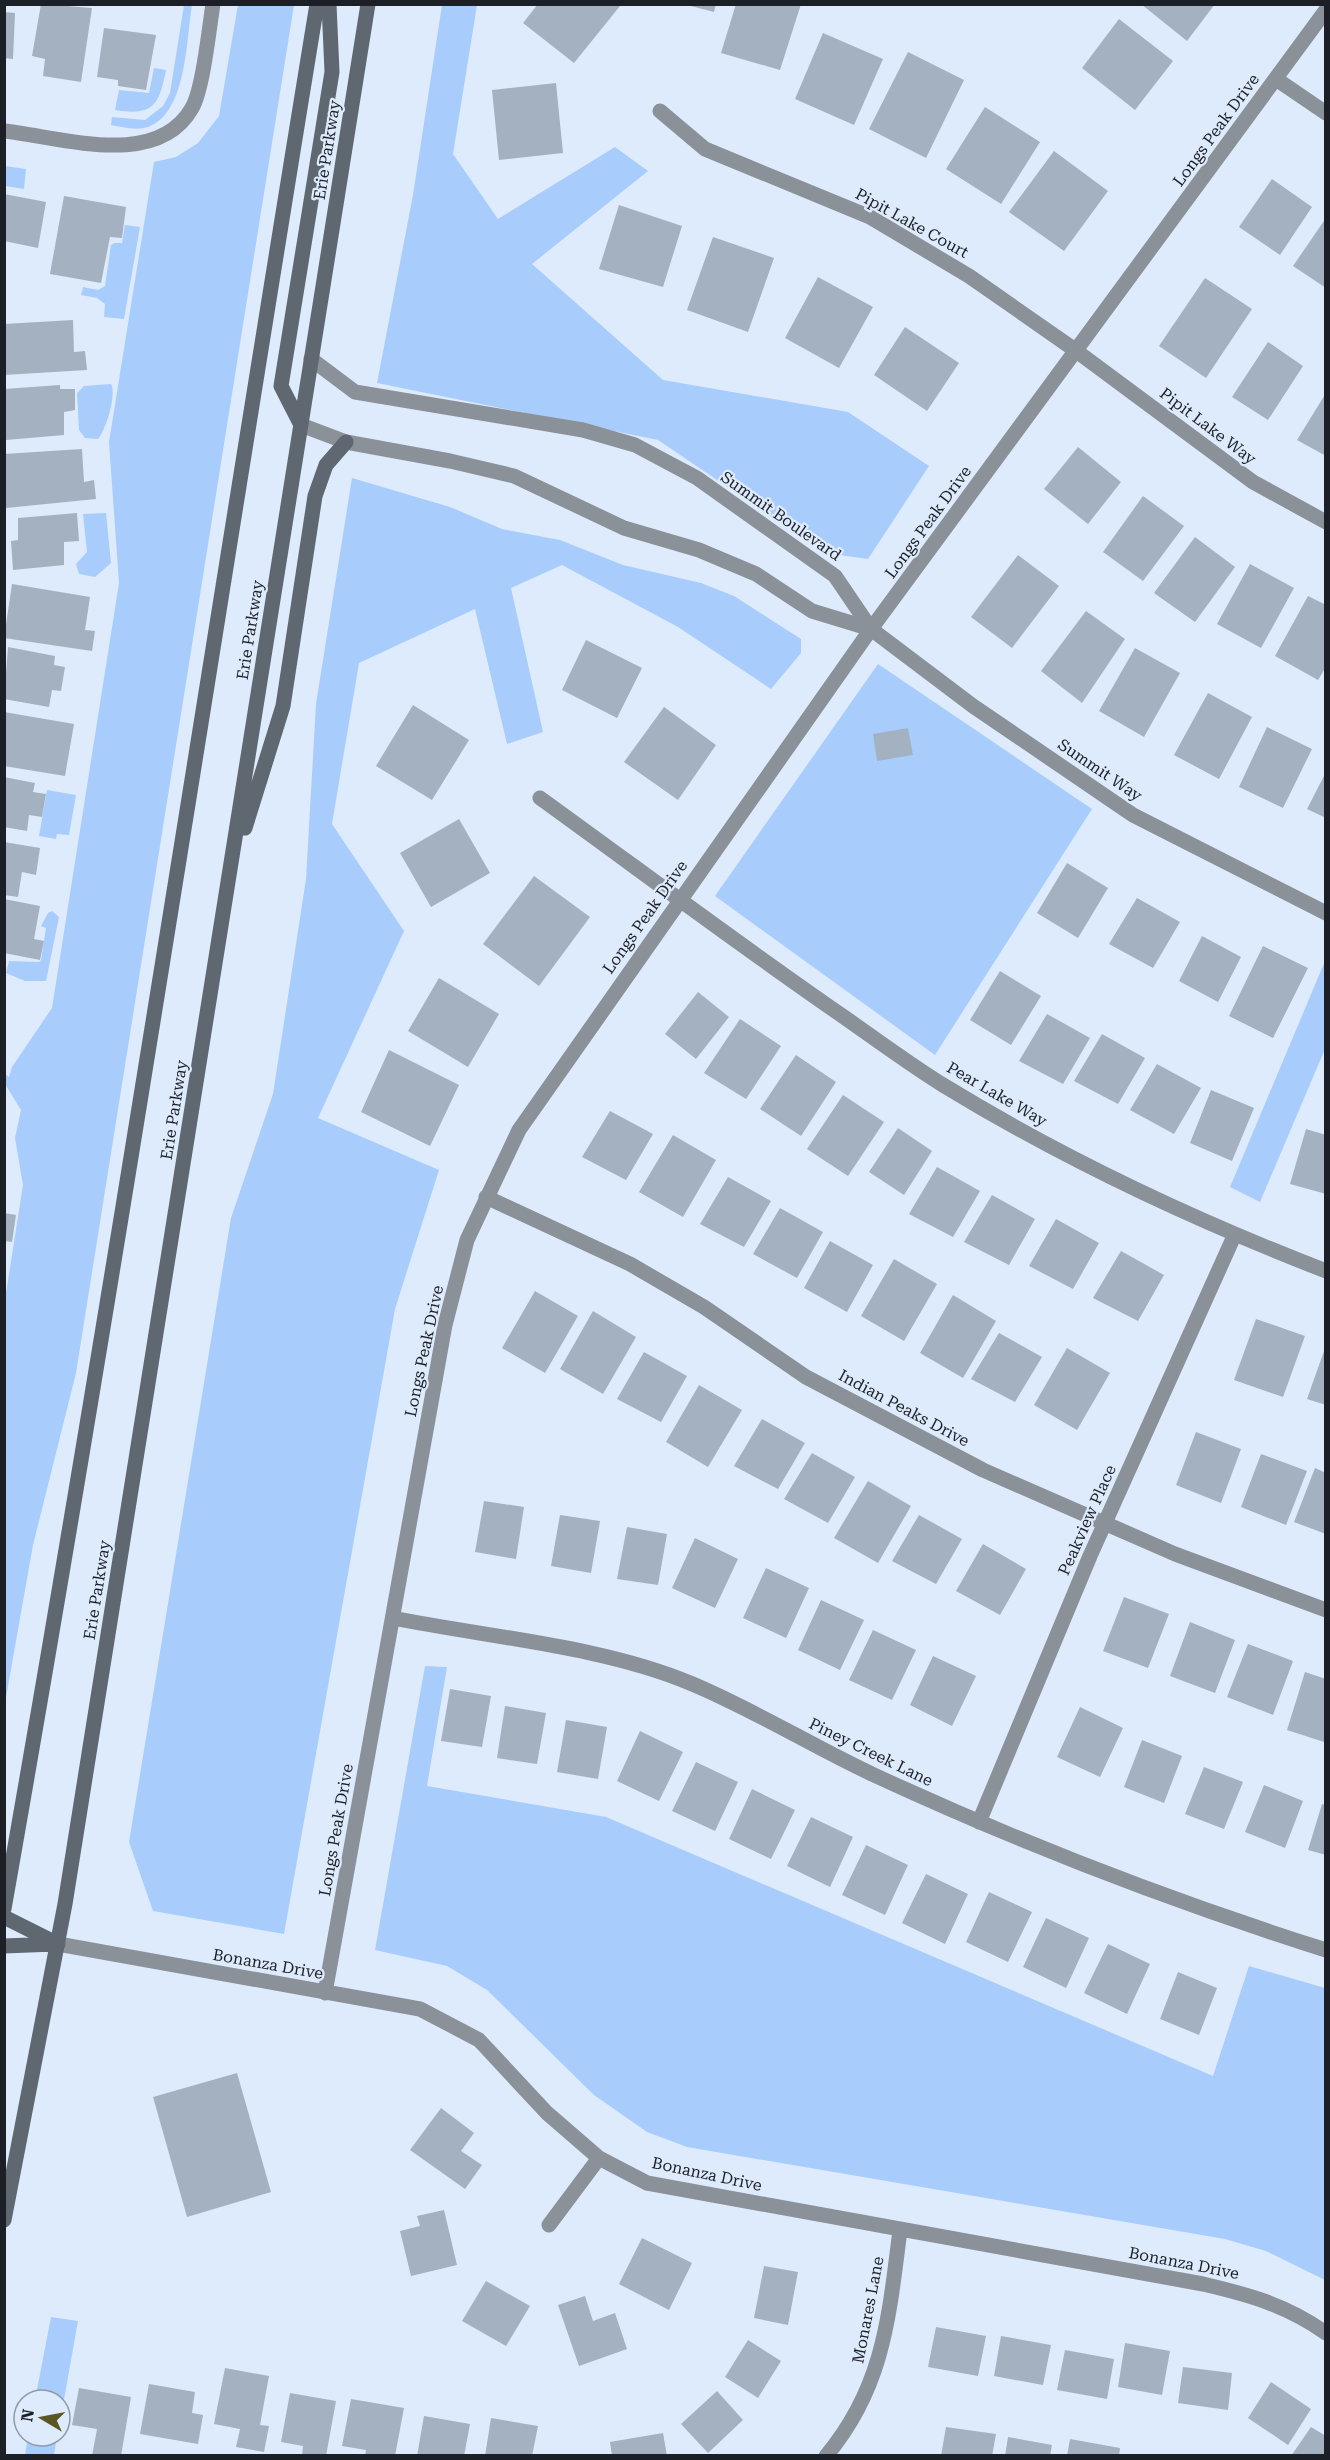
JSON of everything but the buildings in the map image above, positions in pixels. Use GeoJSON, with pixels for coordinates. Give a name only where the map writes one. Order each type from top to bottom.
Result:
{"type":"FeatureCollection","features":[{"type":"Feature","properties":{"kind":"main road","name":"Erie Parkway"},"geometry":{"type":"LineString","coordinates":[[4,1909],[97,1373],[233,515],[317,4]]}},
{"type":"Feature","properties":{"kind":"main road"},"geometry":{"type":"LineString","coordinates":[[301,426],[281,386],[332,72],[329,4]]}},
{"type":"Feature","properties":{"kind":"main road","name":"Erie Parkway"},"geometry":{"type":"LineString","coordinates":[[4,2220],[58,1944],[368,4]]}},
{"type":"Feature","properties":{"kind":"main road"},"geometry":{"type":"LineString","coordinates":[[229,880],[283,706],[315,496],[326,465],[346,441]]}},
{"type":"Feature","properties":{"kind":"main road"},"geometry":{"type":"LineString","coordinates":[[4,1917],[58,1944]]}},
{"type":"Feature","properties":{"kind":"main road"},"geometry":{"type":"LineString","coordinates":[[4,1946],[58,1944]]}},
{"type":"Feature","properties":{"kind":"street"},"geometry":{"type":"LineString","coordinates":[[4,131],[100,144],[131,145],[157,140],[168,134],[193,107],[204,63],[213,4]]}},
{"type":"Feature","properties":{"kind":"street","name":"Longs Peak Drive"},"geometry":{"type":"LineString","coordinates":[[325,1993],[445,1325],[468,1240],[519,1130],[678,900],[871,629],[1326,10]]}},
{"type":"Feature","properties":{"kind":"street"},"geometry":{"type":"LineString","coordinates":[[1276,79],[1326,113]]}},
{"type":"Feature","properties":{"kind":"street","name":"Pipit Lake Court"},"geometry":{"type":"LineString","coordinates":[[660,111],[705,149],[870,217],[969,276],[1075,350]]}},
{"type":"Feature","properties":{"kind":"street","name":"Pipit Lake Way"},"geometry":{"type":"LineString","coordinates":[[1075,350],[1252,482],[1326,522]]}},
{"type":"Feature","properties":{"kind":"street","name":"Summit Boulevard"},"geometry":{"type":"LineString","coordinates":[[311,359],[355,392],[584,430],[635,445],[697,478],[835,576],[871,629]]}},
{"type":"Feature","properties":{"kind":"street"},"geometry":{"type":"LineString","coordinates":[[301,426],[346,441],[514,476],[624,528],[699,550],[756,574],[812,611],[871,629]]}},
{"type":"Feature","properties":{"kind":"street","name":"Summit Way"},"geometry":{"type":"LineString","coordinates":[[871,629],[973,706],[1132,815],[1326,913]]}},
{"type":"Feature","properties":{"kind":"street","name":"Pear Lake Way"},"geometry":{"type":"LineString","coordinates":[[540,798],[678,900],[942,1085],[1039,1139],[1147,1194],[1235,1234],[1326,1271]]}},
{"type":"Feature","properties":{"kind":"street","name":"Indian Peaks Drive"},"geometry":{"type":"LineString","coordinates":[[486,1197],[630,1264],[704,1307],[806,1377],[983,1470],[1175,1554],[1326,1610]]}},
{"type":"Feature","properties":{"kind":"street","name":"Peakview Place"},"geometry":{"type":"LineString","coordinates":[[979,1822],[1105,1524],[1235,1234]]}},
{"type":"Feature","properties":{"kind":"street","name":"Piney Creek Lane"},"geometry":{"type":"LineString","coordinates":[[393,1618],[605,1657],[690,1682],[871,1774],[979,1822],[1096,1871],[1225,1918],[1326,1950]]}},
{"type":"Feature","properties":{"kind":"street","name":"Bonanza Drive"},"geometry":{"type":"LineString","coordinates":[[58,1944],[420,2009],[479,2040],[547,2113],[599,2158],[647,2182],[1254,2295],[1299,2314],[1326,2333]]}},
{"type":"Feature","properties":{"kind":"street"},"geometry":{"type":"LineString","coordinates":[[549,2225],[599,2158]]}},
{"type":"Feature","properties":{"kind":"street","name":"Monares Lane"},"geometry":{"type":"LineString","coordinates":[[826,2456],[848,2430],[876,2371],[891,2296],[900,2230]]}},
{"type":"Feature","properties":{"kind":"shaded area"},"geometry":{"type":"Polygon","coordinates":[[[184,5],[192,5],[186,55],[177,91],[170,107],[161,119],[148,127],[134,129],[111,125],[112,117],[145,120],[163,106],[170,93],[184,5]]]}},
{"type":"Feature","properties":{"kind":"shaded area"},"geometry":{"type":"Polygon","coordinates":[[[238,5],[294,5],[76,1373],[33,1545],[5,1703],[4,1306],[23,1185],[15,1138],[21,1110],[5,1084],[5,1074],[9,1077],[12,1067],[52,1008],[119,583],[109,442],[154,162],[176,157],[198,143],[219,116],[238,5]]]}},
{"type":"Feature","properties":{"kind":"shaded area"},"geometry":{"type":"Polygon","coordinates":[[[442,5],[477,5],[453,154],[498,219],[615,147],[648,171],[532,264],[663,380],[848,412],[929,466],[868,559],[825,553],[658,440],[377,383],[413,195],[442,5]]]}},
{"type":"Feature","properties":{"kind":"shaded area"},"geometry":{"type":"Polygon","coordinates":[[[154,68],[166,70],[157,100],[152,106],[138,111],[115,110],[119,90],[149,93],[154,68]]]}},
{"type":"Feature","properties":{"kind":"shaded area"},"geometry":{"type":"Polygon","coordinates":[[[5,166],[26,169],[24,189],[5,186],[5,166]]]}},
{"type":"Feature","properties":{"kind":"shaded area"},"geometry":{"type":"Polygon","coordinates":[[[125,225],[140,227],[124,319],[104,317],[105,304],[97,298],[81,295],[83,287],[98,290],[105,286],[111,245],[122,243],[125,225]]]}},
{"type":"Feature","properties":{"kind":"shaded area"},"geometry":{"type":"Polygon","coordinates":[[[111,384],[112,403],[104,428],[98,439],[85,438],[79,430],[77,393],[84,386],[111,384]]]}},
{"type":"Feature","properties":{"kind":"shaded area"},"geometry":{"type":"Polygon","coordinates":[[[352,478],[450,507],[502,529],[560,540],[623,565],[701,583],[734,596],[801,639],[801,653],[771,689],[678,627],[562,565],[511,588],[543,732],[507,744],[475,609],[359,663],[332,824],[404,931],[318,1118],[439,1170],[395,1309],[284,1934],[153,1911],[129,1842],[231,1218],[273,1094],[306,879],[316,704],[352,478]]]}},
{"type":"Feature","properties":{"kind":"shaded area"},"geometry":{"type":"Polygon","coordinates":[[[106,513],[111,563],[95,577],[79,574],[76,564],[87,552],[83,514],[106,513]]]}},
{"type":"Feature","properties":{"kind":"shaded area"},"geometry":{"type":"Polygon","coordinates":[[[878,664],[1092,809],[935,1055],[715,896],[878,664]]]}},
{"type":"Feature","properties":{"kind":"shaded area"},"geometry":{"type":"Polygon","coordinates":[[[47,790],[76,795],[69,835],[57,834],[56,839],[39,836],[47,790]]]}},
{"type":"Feature","properties":{"kind":"shaded area"},"geometry":{"type":"Polygon","coordinates":[[[52,911],[59,917],[46,981],[25,981],[6,973],[9,961],[39,962],[41,960],[46,928],[41,926],[48,913],[52,911]]]}},
{"type":"Feature","properties":{"kind":"shaded area"},"geometry":{"type":"Polygon","coordinates":[[[1325,961],[1325,1049],[1260,1202],[1230,1187],[1325,961]]]}},
{"type":"Feature","properties":{"kind":"shaded area"},"geometry":{"type":"Polygon","coordinates":[[[425,1666],[447,1667],[427,1786],[606,1817],[1213,2076],[1249,1966],[1325,1988],[1325,2280],[1266,2251],[1225,2239],[687,2147],[647,2132],[594,2095],[487,1990],[447,1966],[375,1950],[425,1666]]]}},
{"type":"Feature","properties":{"kind":"shaded area"},"geometry":{"type":"Polygon","coordinates":[[[51,2317],[78,2321],[66,2388],[37,2388],[51,2317]]]}},
{"type":"Feature","properties":{"kind":"shaded area"},"geometry":{"type":"Polygon","coordinates":[[[26,2448],[55,2448],[54,2455],[25,2455],[26,2448]]]}}]}
